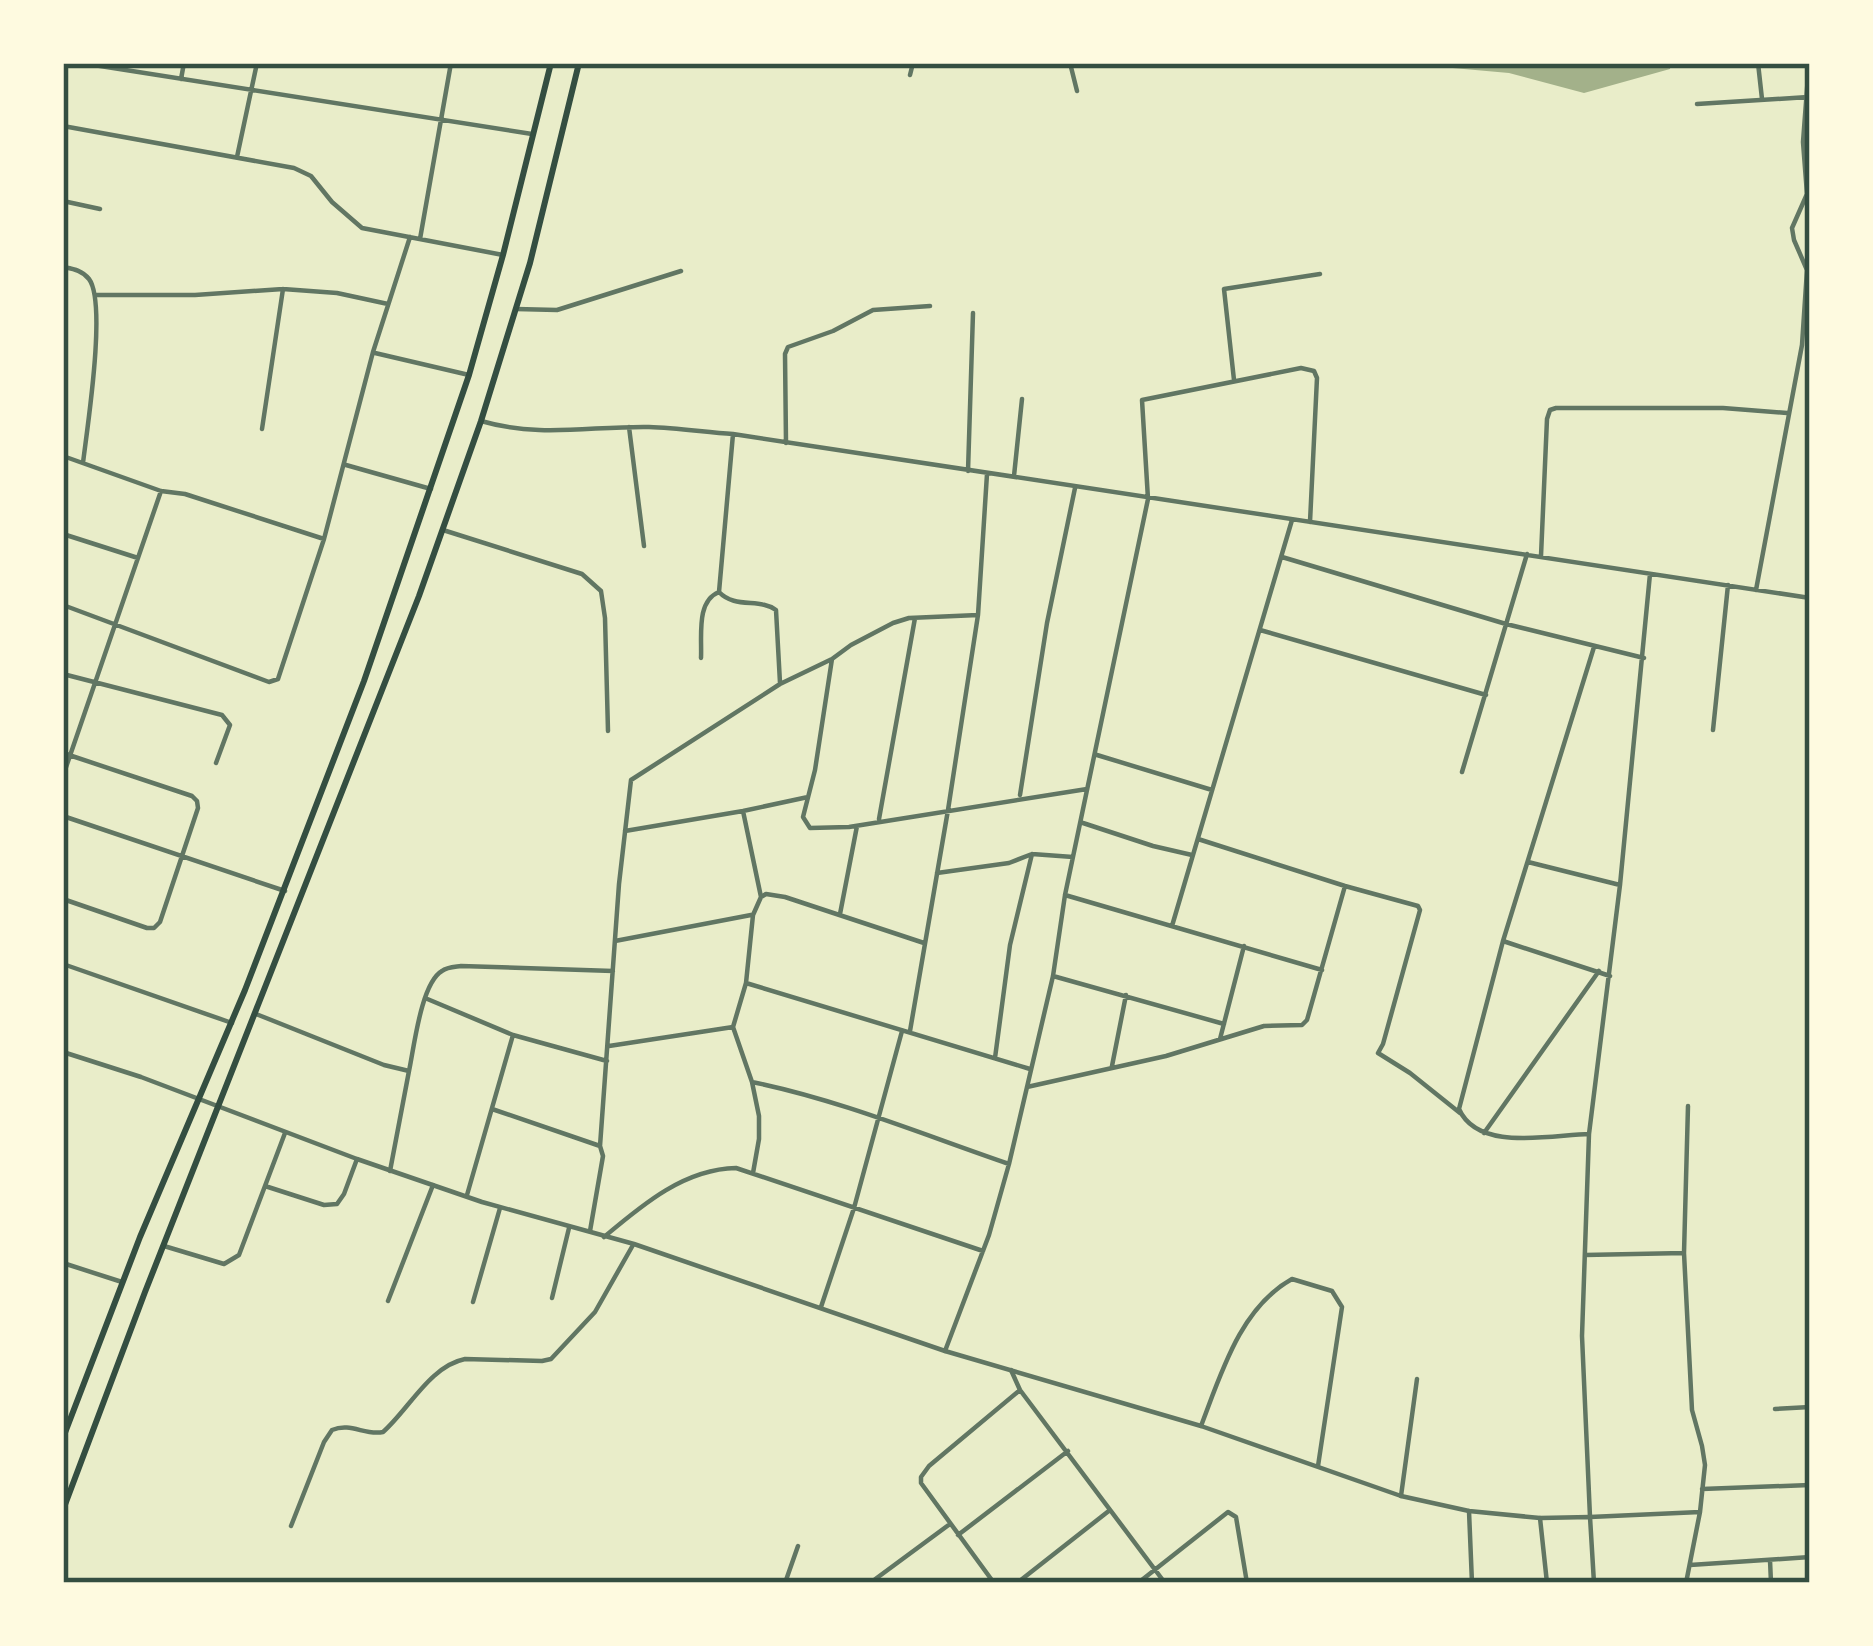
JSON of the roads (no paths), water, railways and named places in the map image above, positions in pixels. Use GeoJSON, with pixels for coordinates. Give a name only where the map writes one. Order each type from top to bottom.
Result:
{"type":"FeatureCollection","features":[{"type":"Feature","properties":{"kind":"main road"},"geometry":{"type":"LineString","coordinates":[[63,1438],[122,1282],[285,891],[371,662],[469,375],[551,63]]}},
{"type":"Feature","properties":{"kind":"main road"},"geometry":{"type":"LineString","coordinates":[[63,1510],[443,530],[530,263],[579,63]]}},
{"type":"Feature","properties":{"kind":"street"},"geometry":{"type":"LineString","coordinates":[[81,63],[533,134]]}},
{"type":"Feature","properties":{"kind":"street"},"geometry":{"type":"LineString","coordinates":[[181,79],[184,63]]}},
{"type":"Feature","properties":{"kind":"street"},"geometry":{"type":"LineString","coordinates":[[237,157],[257,63]]}},
{"type":"Feature","properties":{"kind":"street"},"geometry":{"type":"LineString","coordinates":[[420,239],[451,63]]}},
{"type":"Feature","properties":{"kind":"street"},"geometry":{"type":"LineString","coordinates":[[910,75],[913,63]]}},
{"type":"Feature","properties":{"kind":"street"},"geometry":{"type":"LineString","coordinates":[[1070,63],[1077,91]]}},
{"type":"Feature","properties":{"kind":"street"},"geometry":{"type":"LineString","coordinates":[[1758,63],[1762,100]]}},
{"type":"Feature","properties":{"kind":"street"},"geometry":{"type":"LineString","coordinates":[[1756,590],[1802,345],[1807,270],[1792,228],[1807,194],[1803,142],[1809,63]]}},
{"type":"Feature","properties":{"kind":"street"},"geometry":{"type":"LineString","coordinates":[[1697,104],[1808,97]]}},
{"type":"Feature","properties":{"kind":"street"},"geometry":{"type":"LineString","coordinates":[[63,126],[304,171],[362,228],[503,255]]}},
{"type":"Feature","properties":{"kind":"street"},"geometry":{"type":"LineString","coordinates":[[63,201],[100,209]]}},
{"type":"Feature","properties":{"kind":"street"},"geometry":{"type":"LineString","coordinates":[[63,605],[274,682],[324,539],[373,352],[410,237]]}},
{"type":"Feature","properties":{"kind":"street"},"geometry":{"type":"LineString","coordinates":[[63,267],[87,276],[96,295],[83,463]]}},
{"type":"Feature","properties":{"kind":"street"},"geometry":{"type":"LineString","coordinates":[[516,309],[556,310],[681,271]]}},
{"type":"Feature","properties":{"kind":"street"},"geometry":{"type":"LineString","coordinates":[[1234,380],[1224,289],[1320,274]]}},
{"type":"Feature","properties":{"kind":"street"},"geometry":{"type":"LineString","coordinates":[[96,295],[284,289],[337,293],[388,304]]}},
{"type":"Feature","properties":{"kind":"street"},"geometry":{"type":"LineString","coordinates":[[262,429],[284,289]]}},
{"type":"Feature","properties":{"kind":"street"},"geometry":{"type":"LineString","coordinates":[[786,443],[788,347],[873,310],[930,306]]}},
{"type":"Feature","properties":{"kind":"street"},"geometry":{"type":"LineString","coordinates":[[968,471],[973,313]]}},
{"type":"Feature","properties":{"kind":"street"},"geometry":{"type":"LineString","coordinates":[[373,352],[469,375]]}},
{"type":"Feature","properties":{"kind":"street"},"geometry":{"type":"LineString","coordinates":[[944,1351],[1010,1164],[1053,976],[1065,895],[1148,499],[1142,400],[1301,368],[1314,371],[1310,522]]}},
{"type":"Feature","properties":{"kind":"street"},"geometry":{"type":"LineString","coordinates":[[1014,476],[1022,398]]}},
{"type":"Feature","properties":{"kind":"street"},"geometry":{"type":"LineString","coordinates":[[1541,556],[1550,410],[1645,407],[1787,413]]}},
{"type":"Feature","properties":{"kind":"street"},"geometry":{"type":"LineString","coordinates":[[481,422],[547,432],[629,428],[733,434],[1810,598]]}},
{"type":"Feature","properties":{"kind":"street"},"geometry":{"type":"LineString","coordinates":[[629,428],[644,546]]}},
{"type":"Feature","properties":{"kind":"street"},"geometry":{"type":"LineString","coordinates":[[733,434],[719,592],[736,602],[774,607],[780,684]]}},
{"type":"Feature","properties":{"kind":"street"},"geometry":{"type":"LineString","coordinates":[[63,456],[161,491],[185,494],[324,539]]}},
{"type":"Feature","properties":{"kind":"street"},"geometry":{"type":"LineString","coordinates":[[346,465],[431,488]]}},
{"type":"Feature","properties":{"kind":"street"},"geometry":{"type":"LineString","coordinates":[[821,1307],[906,1030],[924,943],[978,615],[987,474]]}},
{"type":"Feature","properties":{"kind":"street"},"geometry":{"type":"LineString","coordinates":[[1020,798],[1047,623],[1075,488]]}},
{"type":"Feature","properties":{"kind":"street"},"geometry":{"type":"LineString","coordinates":[[63,776],[161,491]]}},
{"type":"Feature","properties":{"kind":"street"},"geometry":{"type":"LineString","coordinates":[[1172,926],[1292,520]]}},
{"type":"Feature","properties":{"kind":"street"},"geometry":{"type":"LineString","coordinates":[[443,530],[582,574],[601,591],[608,731]]}},
{"type":"Feature","properties":{"kind":"street"},"geometry":{"type":"LineString","coordinates":[[63,534],[140,558]]}},
{"type":"Feature","properties":{"kind":"street"},"geometry":{"type":"LineString","coordinates":[[1462,772],[1527,554]]}},
{"type":"Feature","properties":{"kind":"street"},"geometry":{"type":"LineString","coordinates":[[1282,557],[1505,624],[1644,658]]}},
{"type":"Feature","properties":{"kind":"street"},"geometry":{"type":"LineString","coordinates":[[1594,1583],[1582,1336],[1588,1134],[1610,976],[1650,574]]}},
{"type":"Feature","properties":{"kind":"street"},"geometry":{"type":"LineString","coordinates":[[1713,730],[1728,585]]}},
{"type":"Feature","properties":{"kind":"street"},"geometry":{"type":"LineString","coordinates":[[700,658],[704,605],[719,592]]}},
{"type":"Feature","properties":{"kind":"street"},"geometry":{"type":"LineString","coordinates":[[590,1233],[602,1156],[615,941],[629,785],[634,776],[780,684],[893,623],[978,615]]}},
{"type":"Feature","properties":{"kind":"street"},"geometry":{"type":"LineString","coordinates":[[878,822],[915,618]]}},
{"type":"Feature","properties":{"kind":"street"},"geometry":{"type":"LineString","coordinates":[[1260,630],[1486,694]]}},
{"type":"Feature","properties":{"kind":"street"},"geometry":{"type":"LineString","coordinates":[[1460,1114],[1503,941],[1594,647]]}},
{"type":"Feature","properties":{"kind":"street"},"geometry":{"type":"LineString","coordinates":[[832,659],[803,817],[810,828],[857,826],[1087,789]]}},
{"type":"Feature","properties":{"kind":"street"},"geometry":{"type":"LineString","coordinates":[[63,674],[222,715],[230,725],[216,763]]}},
{"type":"Feature","properties":{"kind":"street"},"geometry":{"type":"LineString","coordinates":[[63,898],[154,928],[198,808],[192,796],[67,754]]}},
{"type":"Feature","properties":{"kind":"street"},"geometry":{"type":"LineString","coordinates":[[1094,754],[1212,790]]}},
{"type":"Feature","properties":{"kind":"street"},"geometry":{"type":"LineString","coordinates":[[625,831],[808,797]]}},
{"type":"Feature","properties":{"kind":"street"},"geometry":{"type":"LineString","coordinates":[[743,812],[760,897],[753,915],[746,983],[733,1027],[759,1116],[753,1173]]}},
{"type":"Feature","properties":{"kind":"street"},"geometry":{"type":"LineString","coordinates":[[63,817],[285,891]]}},
{"type":"Feature","properties":{"kind":"street"},"geometry":{"type":"LineString","coordinates":[[1080,823],[1192,855]]}},
{"type":"Feature","properties":{"kind":"street"},"geometry":{"type":"LineString","coordinates":[[840,915],[857,826]]}},
{"type":"Feature","properties":{"kind":"street"},"geometry":{"type":"LineString","coordinates":[[1198,838],[1419,908],[1378,1053],[1410,1073],[1483,1134],[1501,1138],[1588,1134]]}},
{"type":"Feature","properties":{"kind":"street"},"geometry":{"type":"LineString","coordinates":[[937,872],[1032,854],[1073,857]]}},
{"type":"Feature","properties":{"kind":"street"},"geometry":{"type":"LineString","coordinates":[[995,1058],[1006,967],[1032,854]]}},
{"type":"Feature","properties":{"kind":"street"},"geometry":{"type":"LineString","coordinates":[[1528,862],[1620,885]]}},
{"type":"Feature","properties":{"kind":"street"},"geometry":{"type":"LineString","coordinates":[[1027,1087],[1166,1056],[1264,1026],[1305,1023],[1345,886]]}},
{"type":"Feature","properties":{"kind":"street"},"geometry":{"type":"LineString","coordinates":[[1065,895],[1322,970]]}},
{"type":"Feature","properties":{"kind":"street"},"geometry":{"type":"LineString","coordinates":[[760,897],[785,897],[924,943]]}},
{"type":"Feature","properties":{"kind":"street"},"geometry":{"type":"LineString","coordinates":[[615,941],[753,915]]}},
{"type":"Feature","properties":{"kind":"street"},"geometry":{"type":"LineString","coordinates":[[1503,941],[1610,976]]}},
{"type":"Feature","properties":{"kind":"street"},"geometry":{"type":"LineString","coordinates":[[1219,1041],[1244,946]]}},
{"type":"Feature","properties":{"kind":"street"},"geometry":{"type":"LineString","coordinates":[[63,964],[232,1023]]}},
{"type":"Feature","properties":{"kind":"street"},"geometry":{"type":"LineString","coordinates":[[390,1171],[425,998],[436,974],[460,966],[613,971]]}},
{"type":"Feature","properties":{"kind":"street"},"geometry":{"type":"LineString","coordinates":[[1483,1134],[1599,971]]}},
{"type":"Feature","properties":{"kind":"street"},"geometry":{"type":"LineString","coordinates":[[1053,976],[1224,1024]]}},
{"type":"Feature","properties":{"kind":"street"},"geometry":{"type":"LineString","coordinates":[[746,983],[1030,1069]]}},
{"type":"Feature","properties":{"kind":"street"},"geometry":{"type":"LineString","coordinates":[[1112,1067],[1126,995]]}},
{"type":"Feature","properties":{"kind":"street"},"geometry":{"type":"LineString","coordinates":[[425,998],[513,1035],[607,1061]]}},
{"type":"Feature","properties":{"kind":"street"},"geometry":{"type":"LineString","coordinates":[[256,1014],[409,1071]]}},
{"type":"Feature","properties":{"kind":"street"},"geometry":{"type":"LineString","coordinates":[[609,1046],[733,1027]]}},
{"type":"Feature","properties":{"kind":"street"},"geometry":{"type":"LineString","coordinates":[[466,1197],[513,1035]]}},
{"type":"Feature","properties":{"kind":"street"},"geometry":{"type":"LineString","coordinates":[[63,1052],[466,1197],[634,1244],[944,1351],[1201,1426],[1401,1496],[1469,1511],[1540,1518],[1700,1512]]}},
{"type":"Feature","properties":{"kind":"street"},"geometry":{"type":"LineString","coordinates":[[752,1082],[1010,1164]]}},
{"type":"Feature","properties":{"kind":"street"},"geometry":{"type":"LineString","coordinates":[[1686,1583],[1705,1465],[1692,1410],[1684,1253],[1688,1106]]}},
{"type":"Feature","properties":{"kind":"street"},"geometry":{"type":"LineString","coordinates":[[492,1109],[600,1146]]}},
{"type":"Feature","properties":{"kind":"street"},"geometry":{"type":"LineString","coordinates":[[164,1246],[224,1264],[232,1261],[285,1132]]}},
{"type":"Feature","properties":{"kind":"street"},"geometry":{"type":"LineString","coordinates":[[265,1186],[337,1204],[357,1159]]}},
{"type":"Feature","properties":{"kind":"street"},"geometry":{"type":"LineString","coordinates":[[604,1237],[664,1191],[696,1175],[736,1168],[983,1251]]}},
{"type":"Feature","properties":{"kind":"street"},"geometry":{"type":"LineString","coordinates":[[388,1301],[433,1185]]}},
{"type":"Feature","properties":{"kind":"street"},"geometry":{"type":"LineString","coordinates":[[473,1302],[500,1208]]}},
{"type":"Feature","properties":{"kind":"street"},"geometry":{"type":"LineString","coordinates":[[552,1298],[569,1228]]}},
{"type":"Feature","properties":{"kind":"street"},"geometry":{"type":"LineString","coordinates":[[291,1526],[332,1430],[347,1426],[383,1432],[455,1361],[551,1358],[595,1312],[634,1244]]}},
{"type":"Feature","properties":{"kind":"street"},"geometry":{"type":"LineString","coordinates":[[1585,1255],[1684,1253]]}},
{"type":"Feature","properties":{"kind":"street"},"geometry":{"type":"LineString","coordinates":[[63,1263],[122,1282]]}},
{"type":"Feature","properties":{"kind":"street"},"geometry":{"type":"LineString","coordinates":[[1201,1426],[1231,1349],[1268,1299],[1290,1279],[1332,1291],[1342,1307],[1318,1466]]}},
{"type":"Feature","properties":{"kind":"street"},"geometry":{"type":"LineString","coordinates":[[1012,1370],[1020,1390],[1165,1583]]}},
{"type":"Feature","properties":{"kind":"street"},"geometry":{"type":"LineString","coordinates":[[1401,1496],[1417,1379]]}},
{"type":"Feature","properties":{"kind":"street"},"geometry":{"type":"LineString","coordinates":[[994,1583],[921,1483],[922,1474],[1020,1390]]}},
{"type":"Feature","properties":{"kind":"street"},"geometry":{"type":"LineString","coordinates":[[1775,1409],[1810,1407]]}},
{"type":"Feature","properties":{"kind":"street"},"geometry":{"type":"LineString","coordinates":[[958,1535],[1067,1451]]}},
{"type":"Feature","properties":{"kind":"street"},"geometry":{"type":"LineString","coordinates":[[1702,1489],[1810,1485]]}},
{"type":"Feature","properties":{"kind":"street"},"geometry":{"type":"LineString","coordinates":[[1017,1583],[1111,1510]]}},
{"type":"Feature","properties":{"kind":"street"},"geometry":{"type":"LineString","coordinates":[[1469,1511],[1472,1583]]}},
{"type":"Feature","properties":{"kind":"street"},"geometry":{"type":"LineString","coordinates":[[1138,1583],[1231,1513],[1241,1538],[1247,1583]]}},
{"type":"Feature","properties":{"kind":"street"},"geometry":{"type":"LineString","coordinates":[[1540,1518],[1547,1583]]}},
{"type":"Feature","properties":{"kind":"street"},"geometry":{"type":"LineString","coordinates":[[870,1583],[950,1524]]}},
{"type":"Feature","properties":{"kind":"street"},"geometry":{"type":"LineString","coordinates":[[785,1583],[798,1546]]}},
{"type":"Feature","properties":{"kind":"street"},"geometry":{"type":"LineString","coordinates":[[1688,1565],[1810,1557]]}},
{"type":"Feature","properties":{"kind":"street"},"geometry":{"type":"LineString","coordinates":[[1770,1560],[1772,1583]]}}]}
